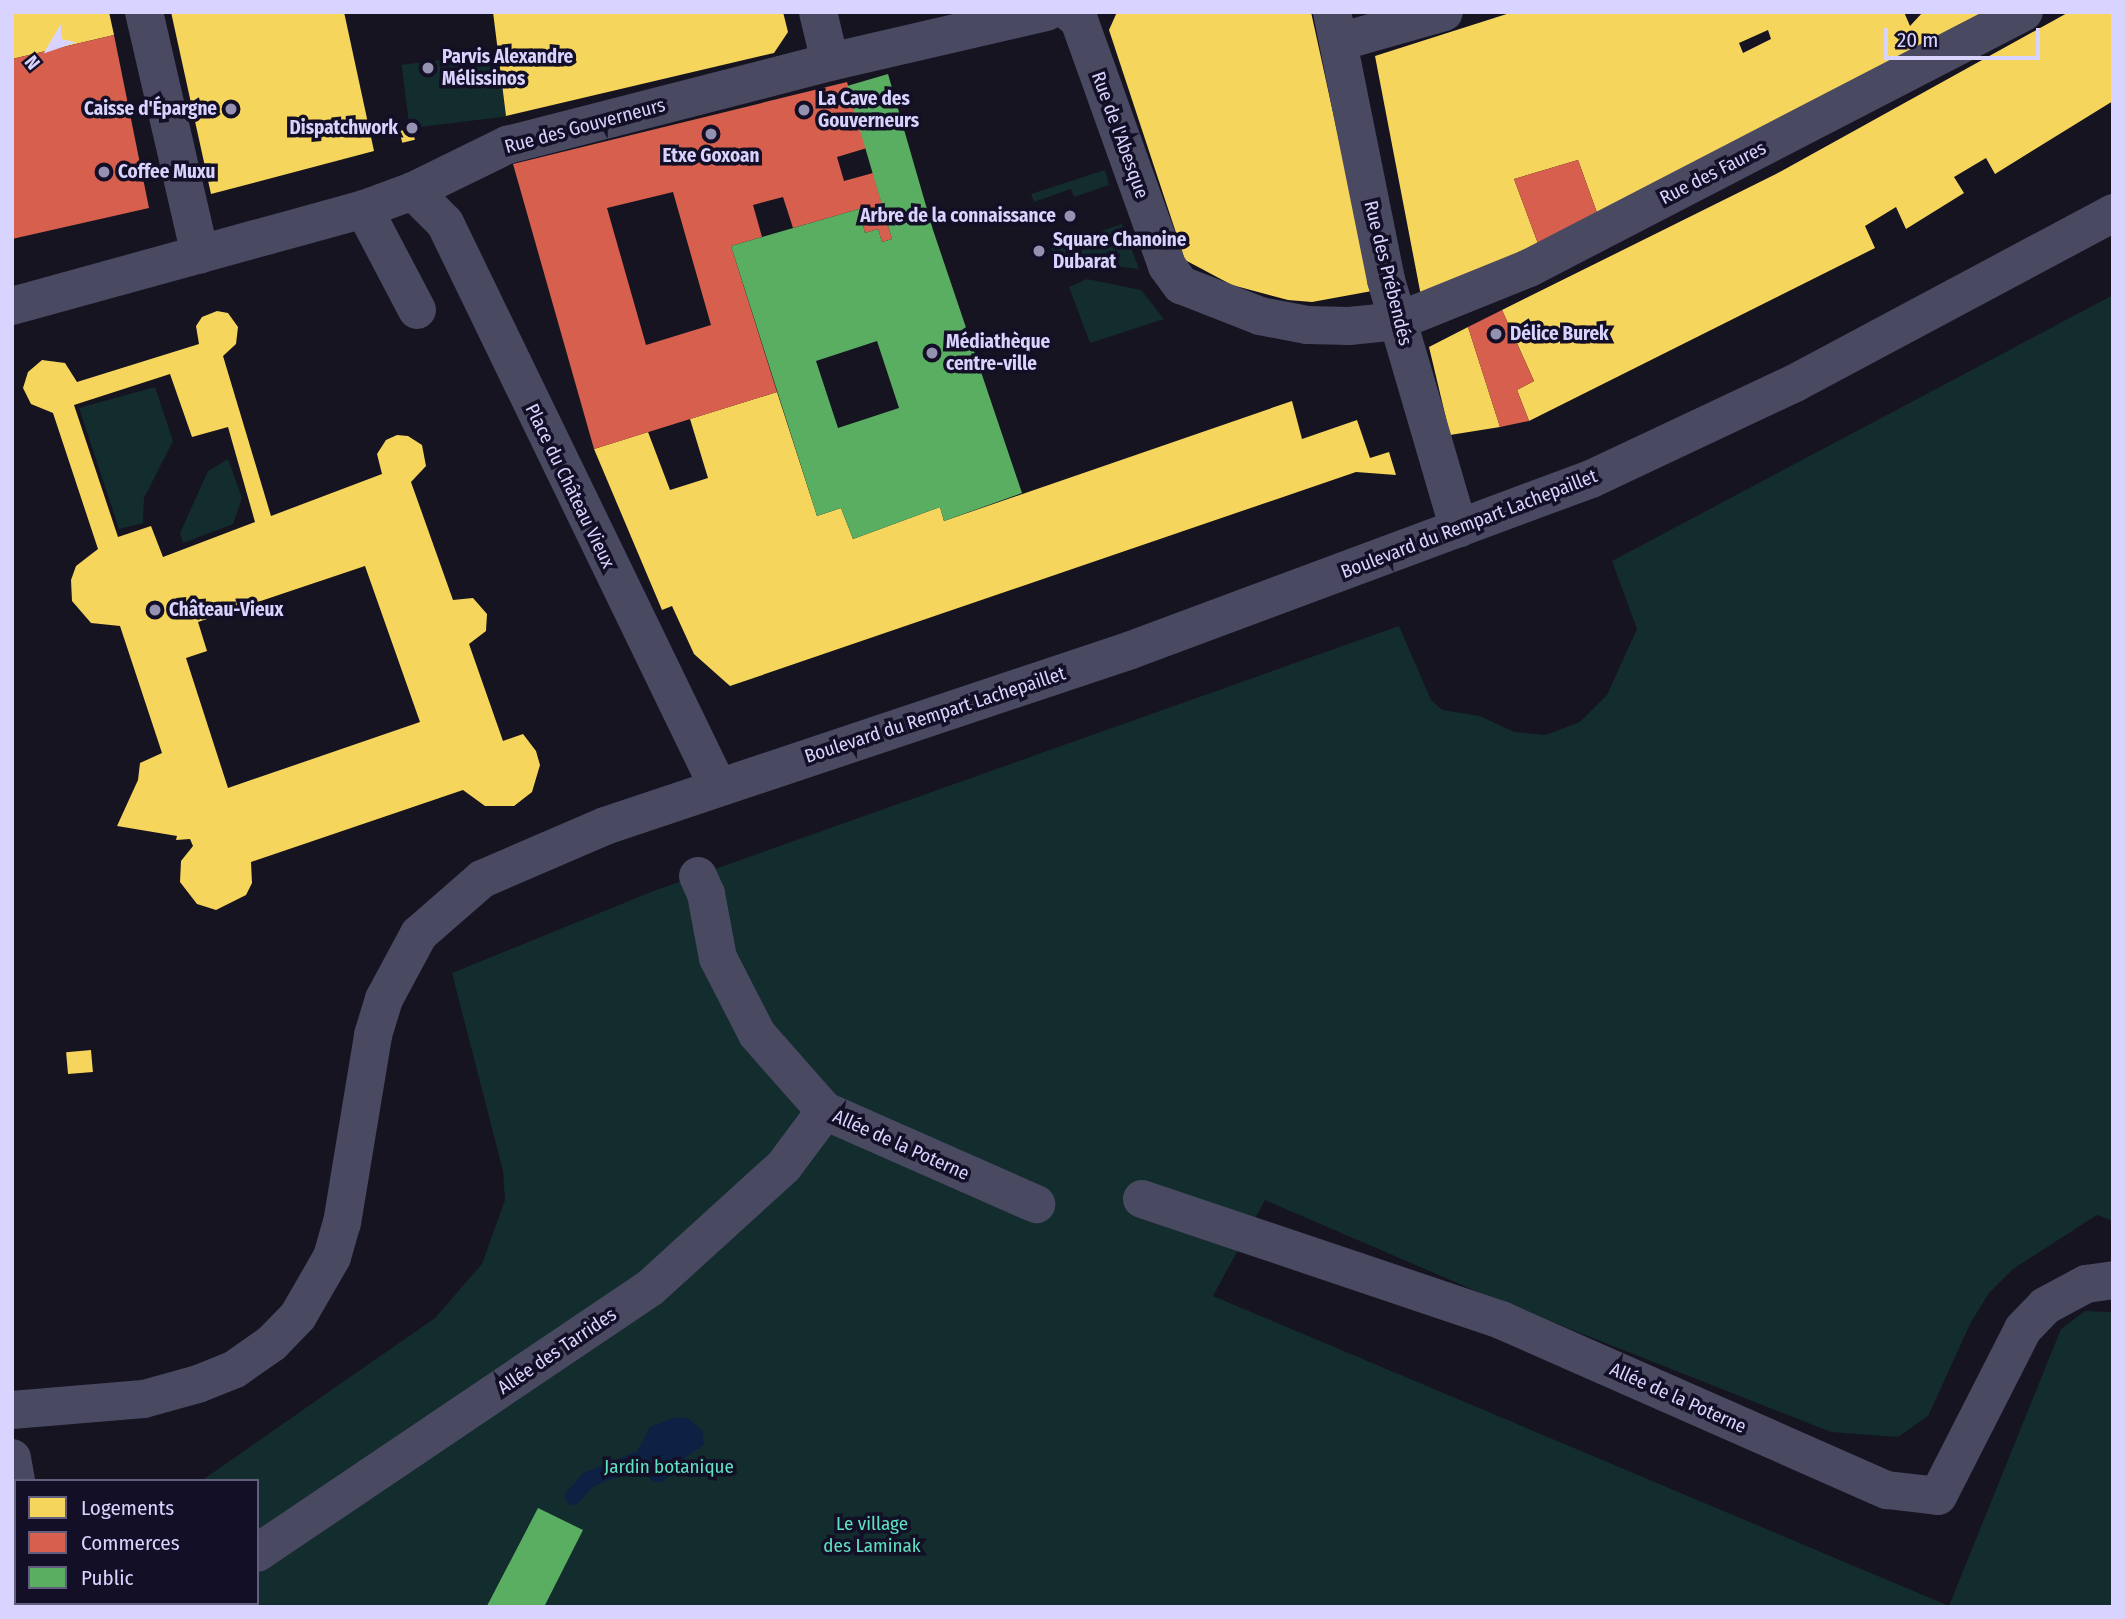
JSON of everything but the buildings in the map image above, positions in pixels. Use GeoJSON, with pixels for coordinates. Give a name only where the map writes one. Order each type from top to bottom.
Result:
{"type":"FeatureCollection","features":[{"type":"Feature","properties":{"kind":"street"},"geometry":{"type":"LineString","coordinates":[[144,12],[200,255]]}},
{"type":"Feature","properties":{"kind":"street"},"geometry":{"type":"LineString","coordinates":[[818,12],[830,62]]}},
{"type":"Feature","properties":{"kind":"street","name":"Rue des Gouverneurs"},"geometry":{"type":"LineString","coordinates":[[12,306],[365,209],[413,191],[507,145],[830,62],[1046,12]]}},
{"type":"Feature","properties":{"kind":"street","name":"Rue de l'Abesque"},"geometry":{"type":"LineString","coordinates":[[1069,12],[1079,20],[1167,266],[1181,285],[1223,305],[1307,326],[1398,321]]}},
{"type":"Feature","properties":{"kind":"street"},"geometry":{"type":"LineString","coordinates":[[1336,27],[1444,12]]}},
{"type":"Feature","properties":{"kind":"street","name":"Rue des Faures"},"geometry":{"type":"LineString","coordinates":[[1398,321],[1529,268],[2024,12]]}},
{"type":"Feature","properties":{"kind":"street","name":"Rue des Prébendés"},"geometry":{"type":"LineString","coordinates":[[1336,27],[1398,321],[1459,529]]}},
{"type":"Feature","properties":{"kind":"street","name":"Place du Château Vieux"},"geometry":{"type":"LineString","coordinates":[[413,191],[445,223],[718,788]]}},
{"type":"Feature","properties":{"kind":"street"},"geometry":{"type":"LineString","coordinates":[[365,209],[417,310]]}},
{"type":"Feature","properties":{"kind":"street","name":"Boulevard du Rempart Lachepaillet"},"geometry":{"type":"LineString","coordinates":[[12,1410],[144,1399],[235,1369],[272,1343],[298,1316],[332,1257],[353,1174],[373,1035],[394,977],[419,934],[482,880],[515,863],[718,788],[1131,650],[1591,479],[1795,383],[2113,213]]}},
{"type":"Feature","properties":{"kind":"street","name":"Allée de la Poterne"},"geometry":{"type":"LineString","coordinates":[[698,876],[706,894],[718,958],[757,1034],[825,1111],[1036,1204]]}},
{"type":"Feature","properties":{"kind":"street","name":"Allée des Tarrides"},"geometry":{"type":"LineString","coordinates":[[259,1552],[650,1288],[784,1166],[825,1111]]}},
{"type":"Feature","properties":{"kind":"street","name":"Allée de la Poterne"},"geometry":{"type":"LineString","coordinates":[[1142,1199],[1501,1320],[1887,1490],[1938,1496],[2023,1329],[2045,1306],[2086,1284],[2113,1280]]}},
{"type":"Feature","properties":{"kind":"street"},"geometry":{"type":"LineString","coordinates":[[12,1458],[16,1479]]}},
{"type":"Feature","properties":{"kind":"green space"},"geometry":{"type":"Polygon","coordinates":[[[498,53],[506,117],[410,128],[402,65],[498,53]]]}},
{"type":"Feature","properties":{"kind":"green space"},"geometry":{"type":"Polygon","coordinates":[[[1105,170],[1109,185],[1074,197],[1071,189],[1034,202],[1031,194],[1105,170]]]}},
{"type":"Feature","properties":{"kind":"green space"},"geometry":{"type":"Polygon","coordinates":[[[1122,224],[1139,269],[1056,259],[1051,248],[1122,224]]]}},
{"type":"Feature","properties":{"kind":"green space"},"geometry":{"type":"Polygon","coordinates":[[[1087,279],[1141,290],[1164,319],[1090,343],[1069,287],[1087,279]]]}},
{"type":"Feature","properties":{"kind":"green space"},"geometry":{"type":"Polygon","coordinates":[[[2113,295],[2113,1221],[2097,1215],[2013,1269],[1989,1293],[1971,1322],[1928,1416],[1898,1437],[1831,1432],[1499,1301],[1265,1200],[1213,1296],[1949,1606],[2061,1329],[2085,1311],[2113,1313],[2113,1607],[93,1607],[259,1605],[259,1479],[204,1479],[435,1318],[482,1264],[505,1200],[503,1171],[452,973],[656,890],[1399,626],[1431,700],[1442,710],[1480,716],[1514,732],[1546,735],[1580,722],[1607,695],[1637,629],[1612,561],[2113,295]]]}},
{"type":"Feature","properties":{"kind":"green space"},"geometry":{"type":"Polygon","coordinates":[[[155,387],[173,441],[144,498],[143,523],[119,529],[79,408],[155,387]]]}},
{"type":"Feature","properties":{"kind":"green space"},"geometry":{"type":"Polygon","coordinates":[[[228,459],[242,498],[233,524],[183,543],[180,533],[208,471],[228,459]]]}},
{"type":"Feature","properties":{"kind":"water"},"geometry":{"type":"Polygon","coordinates":[[[676,1417],[689,1419],[702,1430],[704,1445],[677,1463],[663,1482],[655,1482],[646,1476],[636,1454],[650,1427],[676,1417]]]}},
{"type":"Feature","properties":{"kind":"waterway"},"geometry":{"type":"LineString","coordinates":[[573,1497],[588,1480],[637,1460]]}},
{"type":"Feature","properties":{"kind":"place","name":"Parvis Alexandre Mélissinos"},"geometry":{"type":"Point","coordinates":[428,68]}},
{"type":"Feature","properties":{"kind":"place","name":"Caisse d'Épargne"},"geometry":{"type":"Point","coordinates":[231,109]}},
{"type":"Feature","properties":{"kind":"place","name":"La Cave des Gouverneurs"},"geometry":{"type":"Point","coordinates":[804,110]}},
{"type":"Feature","properties":{"kind":"place","name":"Dispatchwork"},"geometry":{"type":"Point","coordinates":[412,128]}},
{"type":"Feature","properties":{"kind":"place","name":"Etxe Goxoan"},"geometry":{"type":"Point","coordinates":[711,134]}},
{"type":"Feature","properties":{"kind":"place","name":"Coffee Muxu"},"geometry":{"type":"Point","coordinates":[104,172]}},
{"type":"Feature","properties":{"kind":"place","name":"Arbre de la connaissance"},"geometry":{"type":"Point","coordinates":[1070,216]}},
{"type":"Feature","properties":{"kind":"place","name":"Square Chanoine Dubarat"},"geometry":{"type":"Point","coordinates":[1039,251]}},
{"type":"Feature","properties":{"kind":"place","name":"Délice Burek"},"geometry":{"type":"Point","coordinates":[1496,334]}},
{"type":"Feature","properties":{"kind":"place","name":"Médiathèque centre-ville"},"geometry":{"type":"Point","coordinates":[932,353]}},
{"type":"Feature","properties":{"kind":"place","name":"Château-Vieux"},"geometry":{"type":"Point","coordinates":[155,610]}},
{"type":"Feature","properties":{"kind":"park label","name":"Jardin botanique"},"geometry":{"type":"Point","coordinates":[669,1467]}},
{"type":"Feature","properties":{"kind":"park label","name":"Le village des Laminak"},"geometry":{"type":"Point","coordinates":[872,1535]}}]}
